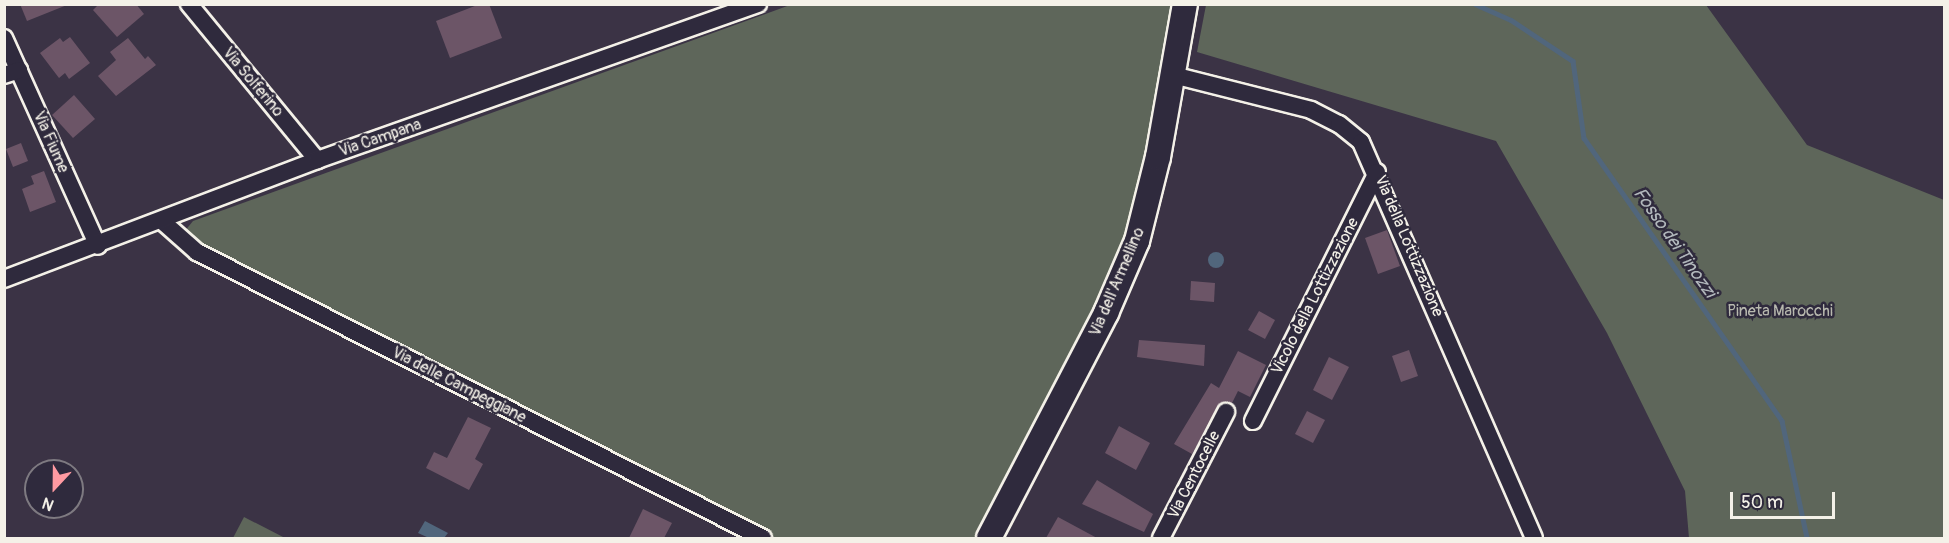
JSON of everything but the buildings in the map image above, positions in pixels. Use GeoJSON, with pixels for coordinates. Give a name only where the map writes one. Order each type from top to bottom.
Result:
{"type":"FeatureCollection","features":[{"type":"Feature","properties":{"kind":"street","name":"Via Solferino"},"geometry":{"type":"LineString","coordinates":[[189,4],[318,160]]}},
{"type":"Feature","properties":{"kind":"street","name":"Via Campana"},"geometry":{"type":"LineString","coordinates":[[4,279],[98,246],[318,160],[758,4]]}},
{"type":"Feature","properties":{"kind":"street","name":"Via dell'Armellino"},"geometry":{"type":"LineString","coordinates":[[989,538],[1129,260],[1152,190],[1185,4]]}},
{"type":"Feature","properties":{"kind":"street","name":"Via Fiume"},"geometry":{"type":"LineString","coordinates":[[4,38],[12,73],[98,246]]}},
{"type":"Feature","properties":{"kind":"street","name":"Via della Lottizzazione"},"geometry":{"type":"LineString","coordinates":[[1173,75],[1327,117],[1360,142],[1377,172],[1534,538]]}},
{"type":"Feature","properties":{"kind":"street","name":"Vicolo della Lottizzazione"},"geometry":{"type":"LineString","coordinates":[[1253,421],[1377,172]]}},
{"type":"Feature","properties":{"kind":"street","name":"Via delle Campeggiane"},"geometry":{"type":"LineString","coordinates":[[162,221],[197,252],[763,538]]}},
{"type":"Feature","properties":{"kind":"street","name":"Via Centocelle"},"geometry":{"type":"LineString","coordinates":[[1161,538],[1226,412]]}},
{"type":"Feature","properties":{"kind":"green space"},"geometry":{"type":"Polygon","coordinates":[[[790,5],[1172,5],[1138,227],[979,538],[776,538],[197,250],[184,232],[193,221],[790,5]]]}},
{"type":"Feature","properties":{"kind":"green space","name":"Pineta Marocchi"},"geometry":{"type":"Polygon","coordinates":[[[1206,5],[1706,5],[1807,145],[1944,200],[1944,538],[1689,538],[1685,491],[1607,333],[1496,141],[1197,52],[1206,5]]]}},
{"type":"Feature","properties":{"kind":"green space"},"geometry":{"type":"Polygon","coordinates":[[[244,517],[285,538],[233,538],[244,517]]]}},
{"type":"Feature","properties":{"kind":"water"},"geometry":{"type":"Polygon","coordinates":[[[1216,252],[1222,254],[1224,260],[1222,266],[1216,268],[1210,266],[1208,260],[1210,254],[1216,252]]]}},
{"type":"Feature","properties":{"kind":"water"},"geometry":{"type":"Polygon","coordinates":[[[425,521],[448,533],[444,538],[429,538],[418,533],[425,521]]]}},
{"type":"Feature","properties":{"kind":"waterway","name":"Fosso dei Tinozzi"},"geometry":{"type":"LineString","coordinates":[[1475,4],[1511,20],[1573,61],[1584,138],[1782,421],[1807,538]]}}]}
